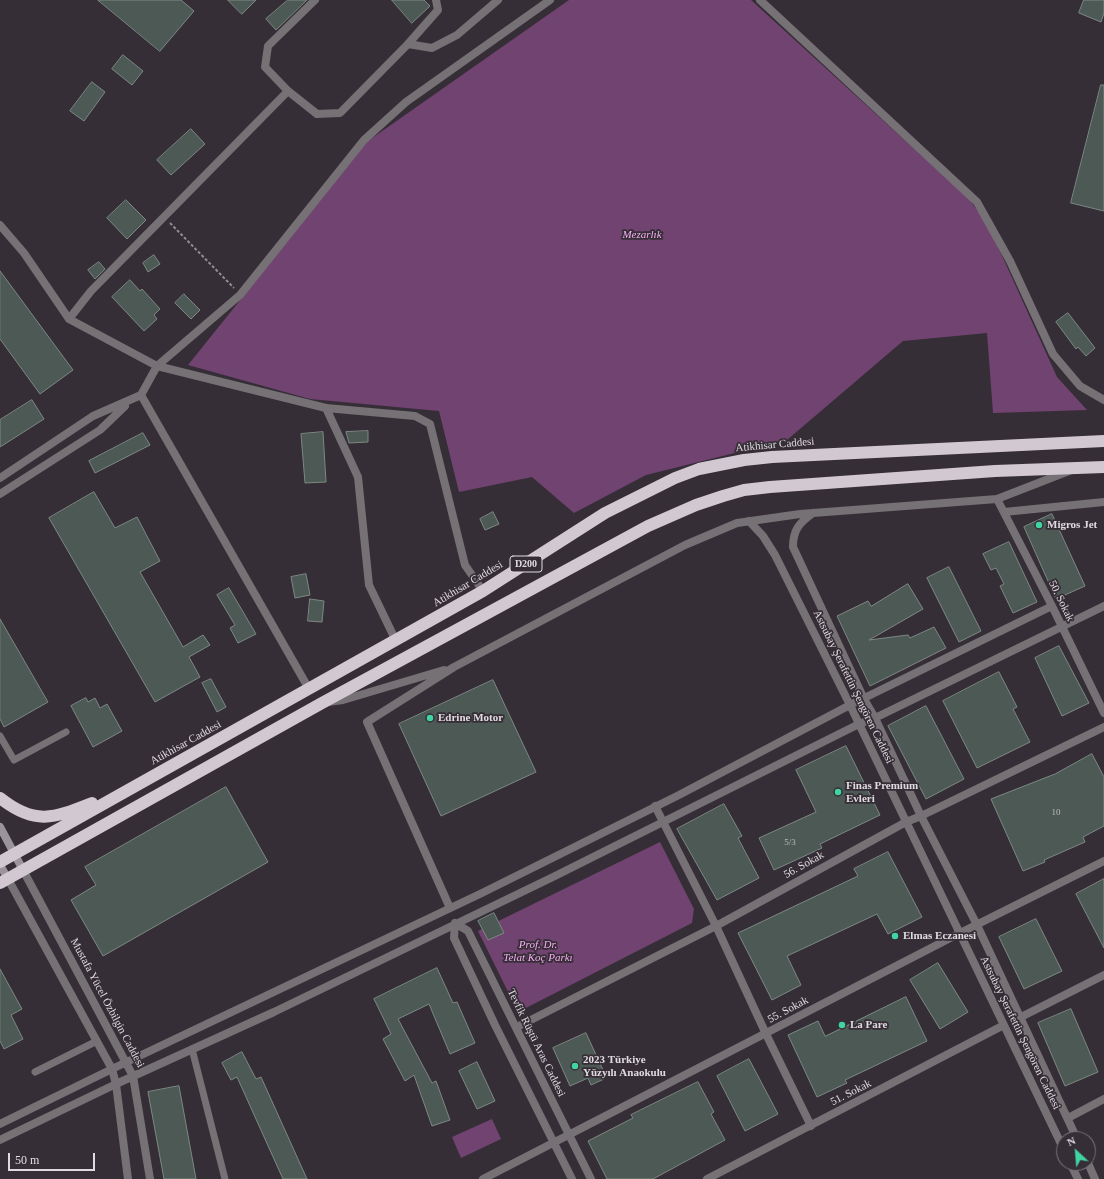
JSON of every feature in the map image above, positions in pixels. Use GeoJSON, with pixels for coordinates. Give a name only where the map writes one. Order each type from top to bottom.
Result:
{"type":"FeatureCollection","features":[{"type":"Feature","properties":{"kind":"highway","name":"Atikhisar Caddesi"},"geometry":{"type":"LineString","coordinates":[[0,863],[13,854],[483,591],[605,513],[674,478],[699,469],[744,460],[772,457],[1104,441]]}},
{"type":"Feature","properties":{"kind":"highway","name":"D200"},"geometry":{"type":"LineString","coordinates":[[4,881],[322,703],[620,541],[671,515],[744,490],[805,484],[1080,466],[1104,467]]}},
{"type":"Feature","properties":{"kind":"highway"},"geometry":{"type":"LineString","coordinates":[[0,798],[14,809],[31,815],[46,817],[64,814],[138,784]]}},
{"type":"Feature","properties":{"kind":"street"},"geometry":{"type":"LineString","coordinates":[[315,0],[268,46],[265,67],[288,91],[317,114],[340,113],[408,44],[438,10],[436,0]]}},
{"type":"Feature","properties":{"kind":"street"},"geometry":{"type":"LineString","coordinates":[[408,44],[432,48],[457,34],[498,0]]}},
{"type":"Feature","properties":{"kind":"street"},"geometry":{"type":"LineString","coordinates":[[0,478],[93,416],[128,402],[141,395],[157,366],[240,295],[364,140],[406,102],[550,0]]}},
{"type":"Feature","properties":{"kind":"street"},"geometry":{"type":"LineString","coordinates":[[760,0],[977,202],[1010,261],[1053,354],[1080,386],[1104,400]]}},
{"type":"Feature","properties":{"kind":"street"},"geometry":{"type":"LineString","coordinates":[[69,319],[91,291],[288,91]]}},
{"type":"Feature","properties":{"kind":"street"},"geometry":{"type":"LineString","coordinates":[[0,225],[24,253],[69,319],[157,366],[326,408],[415,416],[430,424],[464,565],[483,591]]}},
{"type":"Feature","properties":{"kind":"street"},"geometry":{"type":"LineString","coordinates":[[141,395],[309,689]]}},
{"type":"Feature","properties":{"kind":"street"},"geometry":{"type":"LineString","coordinates":[[0,494],[100,430],[128,402]]}},
{"type":"Feature","properties":{"kind":"street"},"geometry":{"type":"LineString","coordinates":[[326,408],[358,478],[368,586],[396,641]]}},
{"type":"Feature","properties":{"kind":"street"},"geometry":{"type":"LineString","coordinates":[[450,908],[367,722],[454,667],[686,545],[737,523],[813,514],[997,499],[1080,466]]}},
{"type":"Feature","properties":{"kind":"street","name":"50. Sokak"},"geometry":{"type":"LineString","coordinates":[[997,499],[1052,606],[1104,713]]}},
{"type":"Feature","properties":{"kind":"street"},"geometry":{"type":"LineString","coordinates":[[1004,512],[1104,502]]}},
{"type":"Feature","properties":{"kind":"street","name":"Astsubay Şerafettin Şengören Caddesi"},"geometry":{"type":"LineString","coordinates":[[813,514],[796,527],[793,536],[793,547],[920,816],[977,925],[1021,1016],[1074,1131]]}},
{"type":"Feature","properties":{"kind":"street","name":"Astsubay Şerafettin Şengören Caddesi"},"geometry":{"type":"LineString","coordinates":[[749,521],[763,536],[775,555],[850,705],[1056,1133]]}},
{"type":"Feature","properties":{"kind":"street"},"geometry":{"type":"LineString","coordinates":[[0,1124],[126,1062],[450,908],[655,806],[850,705],[1052,606]]}},
{"type":"Feature","properties":{"kind":"street"},"geometry":{"type":"LineString","coordinates":[[0,1140],[133,1076],[274,1012],[859,724],[875,718],[1104,606]]}},
{"type":"Feature","properties":{"kind":"street"},"geometry":{"type":"LineString","coordinates":[[322,703],[343,700],[454,667]]}},
{"type":"Feature","properties":{"kind":"street","name":"56. Sokak"},"geometry":{"type":"LineString","coordinates":[[517,1027],[716,926],[906,822],[1104,727]]}},
{"type":"Feature","properties":{"kind":"street"},"geometry":{"type":"LineString","coordinates":[[655,806],[664,821],[716,926],[811,1126]]}},
{"type":"Feature","properties":{"kind":"street"},"geometry":{"type":"LineString","coordinates":[[0,827],[13,854],[23,870]]}},
{"type":"Feature","properties":{"kind":"street","name":"55. Sokak"},"geometry":{"type":"LineString","coordinates":[[483,1179],[554,1141],[766,1034],[960,933],[1104,861]]}},
{"type":"Feature","properties":{"kind":"street"},"geometry":{"type":"LineString","coordinates":[[0,863],[4,881],[112,1069],[116,1084],[128,1179]]}},
{"type":"Feature","properties":{"kind":"street","name":"Mustafa Yücel Özbilgin Caddesi"},"geometry":{"type":"LineString","coordinates":[[23,870],[133,1076],[150,1179]]}},
{"type":"Feature","properties":{"kind":"street"},"geometry":{"type":"LineString","coordinates":[[455,923],[454,938],[495,1026],[572,1179]]}},
{"type":"Feature","properties":{"kind":"street","name":"Tevfik Rüştü Aras Caddesi"},"geometry":{"type":"LineString","coordinates":[[455,923],[468,931],[517,1027],[591,1179]]}},
{"type":"Feature","properties":{"kind":"street"},"geometry":{"type":"LineString","coordinates":[[1021,1016],[1104,975]]}},
{"type":"Feature","properties":{"kind":"street","name":"51. Sokak"},"geometry":{"type":"LineString","coordinates":[[707,1179],[1004,1025]]}},
{"type":"Feature","properties":{"kind":"street"},"geometry":{"type":"LineString","coordinates":[[1068,1118],[1104,1099]]}},
{"type":"Feature","properties":{"kind":"lane"},"geometry":{"type":"LineString","coordinates":[[0,736],[14,760],[66,732]]}},
{"type":"Feature","properties":{"kind":"lane"},"geometry":{"type":"LineString","coordinates":[[36,1072],[97,1041]]}},
{"type":"Feature","properties":{"kind":"lane"},"geometry":{"type":"LineString","coordinates":[[192,1049],[225,1179]]}},
{"type":"Feature","properties":{"kind":"path"},"geometry":{"type":"LineString","coordinates":[[164,217],[240,295]]}},
{"type":"Feature","properties":{"kind":"green space","name":"Mezarlık"},"geometry":{"type":"Polygon","coordinates":[[[569,0],[751,0],[969,199],[989,227],[1057,377],[1087,410],[993,413],[987,333],[903,341],[787,440],[646,475],[574,513],[532,477],[459,492],[439,411],[310,399],[188,365],[368,141],[569,0]]]}},
{"type":"Feature","properties":{"kind":"green space","name":"Prof. Dr. Telat Koç Parkı"},"geometry":{"type":"Polygon","coordinates":[[[660,842],[694,909],[692,923],[518,1012],[478,931],[660,842]]]}},
{"type":"Feature","properties":{"kind":"green space"},"geometry":{"type":"Polygon","coordinates":[[[492,1119],[501,1139],[461,1158],[452,1137],[492,1119]]]}},
{"type":"Feature","properties":{"kind":"building"},"geometry":{"type":"Polygon","coordinates":[[[98,0],[181,0],[194,11],[160,51],[98,0]]]}},
{"type":"Feature","properties":{"kind":"building"},"geometry":{"type":"Polygon","coordinates":[[[228,0],[256,0],[242,14],[228,0]]]}},
{"type":"Feature","properties":{"kind":"building"},"geometry":{"type":"Polygon","coordinates":[[[288,0],[307,0],[276,30],[266,19],[288,0]]]}},
{"type":"Feature","properties":{"kind":"building"},"geometry":{"type":"Polygon","coordinates":[[[392,0],[424,0],[430,6],[412,23],[392,0]]]}},
{"type":"Feature","properties":{"kind":"building"},"geometry":{"type":"Polygon","coordinates":[[[1084,0],[1104,0],[1104,13],[1101,22],[1079,13],[1084,0]]]}},
{"type":"Feature","properties":{"kind":"building"},"geometry":{"type":"Polygon","coordinates":[[[123,55],[143,71],[132,85],[112,69],[123,55]]]}},
{"type":"Feature","properties":{"kind":"building"},"geometry":{"type":"Polygon","coordinates":[[[92,82],[105,92],[84,121],[70,111],[92,82]]]}},
{"type":"Feature","properties":{"kind":"building"},"geometry":{"type":"Polygon","coordinates":[[[1101,85],[1104,85],[1104,211],[1071,203],[1101,85]]]}},
{"type":"Feature","properties":{"kind":"building"},"geometry":{"type":"Polygon","coordinates":[[[191,129],[205,144],[171,175],[157,160],[191,129]]]}},
{"type":"Feature","properties":{"kind":"building"},"geometry":{"type":"Polygon","coordinates":[[[126,200],[146,220],[127,239],[107,218],[126,200]]]}},
{"type":"Feature","properties":{"kind":"building"},"geometry":{"type":"Polygon","coordinates":[[[154,255],[160,264],[148,272],[143,263],[154,255]]]}},
{"type":"Feature","properties":{"kind":"building"},"geometry":{"type":"Polygon","coordinates":[[[99,262],[105,269],[95,279],[88,270],[99,262]]]}},
{"type":"Feature","properties":{"kind":"building"},"geometry":{"type":"Polygon","coordinates":[[[0,271],[73,370],[40,394],[0,339],[0,271]]]}},
{"type":"Feature","properties":{"kind":"building"},"geometry":{"type":"Polygon","coordinates":[[[130,280],[140,291],[142,289],[160,309],[154,315],[157,319],[144,331],[112,297],[130,280]]]}},
{"type":"Feature","properties":{"kind":"building"},"geometry":{"type":"Polygon","coordinates":[[[184,294],[200,310],[191,319],[175,303],[184,294]]]}},
{"type":"Feature","properties":{"kind":"building"},"geometry":{"type":"Polygon","coordinates":[[[1068,313],[1095,348],[1086,356],[1078,347],[1076,349],[1056,322],[1068,313]]]}},
{"type":"Feature","properties":{"kind":"building"},"geometry":{"type":"Polygon","coordinates":[[[32,400],[44,419],[0,447],[0,420],[32,400]]]}},
{"type":"Feature","properties":{"kind":"building"},"geometry":{"type":"Polygon","coordinates":[[[368,431],[368,442],[349,443],[346,432],[368,431]]]}},
{"type":"Feature","properties":{"kind":"building"},"geometry":{"type":"Polygon","coordinates":[[[323,432],[326,482],[305,483],[301,434],[323,432]]]}},
{"type":"Feature","properties":{"kind":"building"},"geometry":{"type":"Polygon","coordinates":[[[143,433],[150,445],[95,473],[89,461],[143,433]]]}},
{"type":"Feature","properties":{"kind":"building"},"geometry":{"type":"Polygon","coordinates":[[[94,492],[115,528],[137,517],[160,561],[140,572],[183,647],[203,635],[210,645],[189,657],[200,677],[155,702],[49,518],[94,492]]]}},
{"type":"Feature","properties":{"kind":"building"},"geometry":{"type":"Polygon","coordinates":[[[493,512],[499,524],[485,530],[480,519],[493,512]]]}},
{"type":"Feature","properties":{"kind":"building"},"geometry":{"type":"Polygon","coordinates":[[[1052,514],[1085,586],[1056,599],[1024,527],[1052,514]]]}},
{"type":"Feature","properties":{"kind":"building"},"geometry":{"type":"Polygon","coordinates":[[[1009,542],[1037,602],[1013,613],[1000,586],[1004,584],[996,568],[991,570],[983,554],[1009,542]]]}},
{"type":"Feature","properties":{"kind":"building"},"geometry":{"type":"Polygon","coordinates":[[[949,567],[981,631],[959,642],[927,578],[949,567]]]}},
{"type":"Feature","properties":{"kind":"building"},"geometry":{"type":"Polygon","coordinates":[[[306,574],[310,595],[295,598],[291,577],[306,574]]]}},
{"type":"Feature","properties":{"kind":"building"},"geometry":{"type":"Polygon","coordinates":[[[908,584],[923,609],[869,640],[908,635],[910,638],[934,627],[946,648],[870,686],[837,616],[868,601],[871,606],[908,584]]]}},
{"type":"Feature","properties":{"kind":"building"},"geometry":{"type":"Polygon","coordinates":[[[229,588],[256,634],[238,643],[230,628],[235,625],[217,595],[229,588]]]}},
{"type":"Feature","properties":{"kind":"building"},"geometry":{"type":"Polygon","coordinates":[[[310,599],[324,601],[322,622],[308,621],[310,599]]]}},
{"type":"Feature","properties":{"kind":"building"},"geometry":{"type":"Polygon","coordinates":[[[0,619],[48,702],[4,727],[0,719],[0,619]]]}},
{"type":"Feature","properties":{"kind":"building"},"geometry":{"type":"Polygon","coordinates":[[[1059,646],[1089,703],[1062,716],[1035,658],[1059,646]]]}},
{"type":"Feature","properties":{"kind":"building"},"geometry":{"type":"Polygon","coordinates":[[[999,672],[1017,707],[1013,709],[1030,742],[977,768],[943,701],[999,672]]]}},
{"type":"Feature","properties":{"kind":"building"},"geometry":{"type":"Polygon","coordinates":[[[211,679],[226,707],[217,712],[202,683],[211,679]]]}},
{"type":"Feature","properties":{"kind":"building"},"geometry":{"type":"Polygon","coordinates":[[[493,680],[536,772],[441,816],[399,724],[493,680]]]}},
{"type":"Feature","properties":{"kind":"building"},"geometry":{"type":"Polygon","coordinates":[[[86,698],[88,702],[95,698],[100,708],[107,704],[122,731],[93,747],[71,706],[86,698]]]}},
{"type":"Feature","properties":{"kind":"building"},"geometry":{"type":"Polygon","coordinates":[[[926,706],[964,779],[926,799],[888,726],[926,706]]]}},
{"type":"Feature","properties":{"kind":"building","name":"Finas Premium Evleri"},"geometry":{"type":"Polygon","coordinates":[[[846,746],[880,815],[820,844],[822,848],[774,870],[759,838],[816,812],[796,770],[846,746]]]}},
{"type":"Feature","properties":{"kind":"building"},"geometry":{"type":"Polygon","coordinates":[[[1092,754],[1104,777],[1104,826],[1083,837],[1085,842],[1023,871],[991,799],[1055,774],[1092,754]]]}},
{"type":"Feature","properties":{"kind":"building"},"geometry":{"type":"Polygon","coordinates":[[[226,787],[268,862],[103,956],[71,900],[96,885],[85,867],[226,787]]]}},
{"type":"Feature","properties":{"kind":"building"},"geometry":{"type":"Polygon","coordinates":[[[724,804],[742,836],[738,838],[759,878],[717,900],[677,829],[724,804]]]}},
{"type":"Feature","properties":{"kind":"building"},"geometry":{"type":"Polygon","coordinates":[[[888,852],[922,917],[888,934],[877,914],[787,956],[801,985],[772,1000],[738,933],[858,876],[854,869],[888,852]]]}},
{"type":"Feature","properties":{"kind":"building"},"geometry":{"type":"Polygon","coordinates":[[[1104,879],[1104,948],[1076,894],[1104,879]]]}},
{"type":"Feature","properties":{"kind":"building"},"geometry":{"type":"Polygon","coordinates":[[[494,913],[504,933],[488,940],[478,921],[494,913]]]}},
{"type":"Feature","properties":{"kind":"building"},"geometry":{"type":"Polygon","coordinates":[[[1036,919],[1062,971],[1024,989],[999,937],[1036,919]]]}},
{"type":"Feature","properties":{"kind":"building"},"geometry":{"type":"Polygon","coordinates":[[[938,963],[968,1012],[940,1029],[910,980],[938,963]]]}},
{"type":"Feature","properties":{"kind":"building"},"geometry":{"type":"Polygon","coordinates":[[[437,968],[453,1003],[457,1002],[475,1043],[450,1054],[429,1004],[398,1019],[432,1083],[436,1081],[450,1120],[432,1126],[414,1075],[405,1081],[383,1039],[391,1034],[374,999],[437,968]]]}},
{"type":"Feature","properties":{"kind":"building"},"geometry":{"type":"Polygon","coordinates":[[[0,969],[22,1009],[11,1015],[23,1039],[4,1049],[0,1041],[0,969]]]}},
{"type":"Feature","properties":{"kind":"building"},"geometry":{"type":"Polygon","coordinates":[[[906,997],[927,1041],[845,1080],[847,1083],[817,1097],[788,1035],[818,1021],[825,1036],[906,997]]]}},
{"type":"Feature","properties":{"kind":"building"},"geometry":{"type":"Polygon","coordinates":[[[1071,1009],[1098,1072],[1065,1086],[1038,1023],[1071,1009]]]}},
{"type":"Feature","properties":{"kind":"building"},"geometry":{"type":"Polygon","coordinates":[[[586,1033],[603,1070],[600,1071],[604,1079],[591,1085],[588,1078],[570,1086],[553,1048],[586,1033]]]}},
{"type":"Feature","properties":{"kind":"building"},"geometry":{"type":"Polygon","coordinates":[[[242,1052],[256,1079],[261,1077],[307,1179],[283,1179],[237,1077],[231,1080],[222,1063],[242,1052]]]}},
{"type":"Feature","properties":{"kind":"building"},"geometry":{"type":"Polygon","coordinates":[[[749,1059],[778,1114],[745,1131],[717,1076],[749,1059]]]}},
{"type":"Feature","properties":{"kind":"building"},"geometry":{"type":"Polygon","coordinates":[[[477,1062],[495,1101],[477,1109],[459,1071],[477,1062]]]}},
{"type":"Feature","properties":{"kind":"building"},"geometry":{"type":"Polygon","coordinates":[[[698,1082],[714,1112],[711,1114],[725,1140],[653,1179],[607,1179],[588,1141],[633,1118],[631,1115],[698,1082]]]}},
{"type":"Feature","properties":{"kind":"building"},"geometry":{"type":"Polygon","coordinates":[[[179,1086],[196,1179],[164,1179],[148,1092],[179,1086]]]}},
{"type":"Feature","properties":{"kind":"place","name":"Migros Jet"},"geometry":{"type":"Point","coordinates":[1039,525]}},
{"type":"Feature","properties":{"kind":"place","name":"Edrine Motor"},"geometry":{"type":"Point","coordinates":[430,718]}},
{"type":"Feature","properties":{"kind":"place","name":"Finas Premium Evleri"},"geometry":{"type":"Point","coordinates":[838,792]}},
{"type":"Feature","properties":{"kind":"place","name":"Elmas Eczanesi"},"geometry":{"type":"Point","coordinates":[895,936]}},
{"type":"Feature","properties":{"kind":"place","name":"La Pare"},"geometry":{"type":"Point","coordinates":[842,1025]}},
{"type":"Feature","properties":{"kind":"place","name":"2023 Türkiye Yüzyılı Anaokulu"},"geometry":{"type":"Point","coordinates":[575,1066]}}]}
